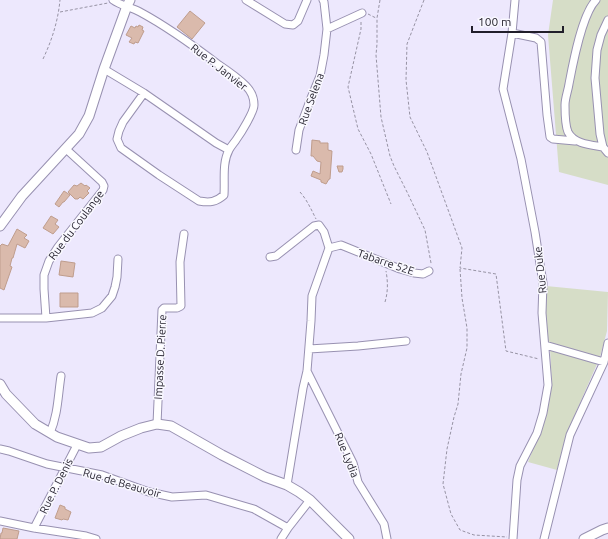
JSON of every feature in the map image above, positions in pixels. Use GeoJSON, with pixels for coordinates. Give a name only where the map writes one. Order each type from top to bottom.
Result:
{"type":"FeatureCollection","features":[{"type":"Feature","properties":{"kind":"street"},"geometry":{"type":"LineString","coordinates":[[246,0],[285,24],[293,25],[298,21],[308,0]]}},
{"type":"Feature","properties":{"kind":"street","name":"Rue Selena"},"geometry":{"type":"LineString","coordinates":[[296,150],[299,130],[320,76],[324,55],[327,29],[323,0]]}},
{"type":"Feature","properties":{"kind":"street","name":"Rue Duke"},"geometry":{"type":"LineString","coordinates":[[513,538],[517,480],[520,466],[537,433],[543,413],[548,385],[546,345],[542,313],[543,283],[536,232],[521,159],[503,89],[512,33],[515,0]]}},
{"type":"Feature","properties":{"kind":"street"},"geometry":{"type":"LineString","coordinates":[[575,141],[568,133],[565,104],[582,26],[587,13],[596,0]]}},
{"type":"Feature","properties":{"kind":"street"},"geometry":{"type":"LineString","coordinates":[[0,226],[22,196],[79,134],[89,116],[128,3],[118,4],[114,1]]}},
{"type":"Feature","properties":{"kind":"street","name":"Rue P. Janvier"},"geometry":{"type":"LineString","coordinates":[[128,3],[138,11],[162,24],[208,56],[246,86],[253,96],[254,106],[251,114],[236,141],[229,150]]}},
{"type":"Feature","properties":{"kind":"street"},"geometry":{"type":"LineString","coordinates":[[327,29],[362,13]]}},
{"type":"Feature","properties":{"kind":"street"},"geometry":{"type":"LineString","coordinates":[[606,150],[600,134],[596,78],[597,50],[601,35],[608,20]]}},
{"type":"Feature","properties":{"kind":"street"},"geometry":{"type":"LineString","coordinates":[[512,33],[536,38],[541,42],[550,137],[553,139],[575,141],[606,150]]}},
{"type":"Feature","properties":{"kind":"street"},"geometry":{"type":"LineString","coordinates":[[104,69],[144,92],[216,143],[229,150],[225,161],[224,195],[218,200],[211,202],[199,201],[121,148],[117,139],[119,130],[144,92]]}},
{"type":"Feature","properties":{"kind":"street","name":"Rue du Coulange"},"geometry":{"type":"LineString","coordinates":[[46,318],[44,275],[49,261],[58,247],[103,190],[104,186],[102,182],[66,149]]}},
{"type":"Feature","properties":{"kind":"street"},"geometry":{"type":"LineString","coordinates":[[270,257],[276,256],[314,226],[319,225],[324,232],[329,248],[312,296],[307,371],[287,486]]}},
{"type":"Feature","properties":{"kind":"street","name":"Impasse D. Pierre"},"geometry":{"type":"LineString","coordinates":[[157,424],[162,310],[164,308],[177,308],[181,306],[180,262],[184,234]]}},
{"type":"Feature","properties":{"kind":"street","name":"Tabarre 52E"},"geometry":{"type":"LineString","coordinates":[[329,248],[341,245],[400,269],[423,274],[429,271]]}},
{"type":"Feature","properties":{"kind":"street"},"geometry":{"type":"LineString","coordinates":[[0,318],[46,318],[92,313],[102,308],[112,296],[116,287],[118,259]]}},
{"type":"Feature","properties":{"kind":"street"},"geometry":{"type":"LineString","coordinates":[[309,348],[358,346],[406,340]]}},
{"type":"Feature","properties":{"kind":"street"},"geometry":{"type":"LineString","coordinates":[[544,539],[570,435],[604,362],[608,344]]}},
{"type":"Feature","properties":{"kind":"street"},"geometry":{"type":"LineString","coordinates":[[546,345],[604,362]]}},
{"type":"Feature","properties":{"kind":"street","name":"Rue Lydia"},"geometry":{"type":"LineString","coordinates":[[307,371],[353,463],[358,482],[384,524],[387,539]]}},
{"type":"Feature","properties":{"kind":"street"},"geometry":{"type":"LineString","coordinates":[[50,433],[54,424],[61,376]]}},
{"type":"Feature","properties":{"kind":"street"},"geometry":{"type":"LineString","coordinates":[[0,384],[3,395],[35,424],[57,437],[89,448],[101,447],[121,436],[141,428],[157,424],[172,426],[222,455],[265,477],[299,492],[310,500],[349,539]]}},
{"type":"Feature","properties":{"kind":"street","name":"Rue P. Denis"},"geometry":{"type":"LineString","coordinates":[[34,528],[77,444]]}},
{"type":"Feature","properties":{"kind":"street","name":"Rue de Beauvoir"},"geometry":{"type":"LineString","coordinates":[[0,449],[47,464],[102,475],[149,492],[172,497],[206,495],[254,509],[288,528]]}},
{"type":"Feature","properties":{"kind":"street"},"geometry":{"type":"LineString","coordinates":[[281,539],[310,500]]}},
{"type":"Feature","properties":{"kind":"street"},"geometry":{"type":"LineString","coordinates":[[0,521],[96,539]]}},
{"type":"Feature","properties":{"kind":"street"},"geometry":{"type":"LineString","coordinates":[[584,539],[608,528]]}},
{"type":"Feature","properties":{"kind":"path"},"geometry":{"type":"LineString","coordinates":[[43,59],[51,42],[59,12],[60,0]]}},
{"type":"Feature","properties":{"kind":"path","name":"Tabarre 52E"},"geometry":{"type":"LineString","coordinates":[[380,0],[377,18],[378,44],[376,55],[381,117],[390,156],[425,230],[431,262],[429,271]]}},
{"type":"Feature","properties":{"kind":"path"},"geometry":{"type":"LineString","coordinates":[[424,0],[407,44],[406,80],[410,117],[428,152],[462,248],[460,268],[462,298],[467,328],[467,348],[461,374],[458,404],[447,449],[443,484],[451,514],[460,530],[474,535],[513,538]]}},
{"type":"Feature","properties":{"kind":"path"},"geometry":{"type":"LineString","coordinates":[[59,12],[114,1]]}},
{"type":"Feature","properties":{"kind":"path"},"geometry":{"type":"LineString","coordinates":[[377,18],[370,14],[362,13],[361,29],[348,88],[358,129],[371,154],[391,204]]}},
{"type":"Feature","properties":{"kind":"path"},"geometry":{"type":"LineString","coordinates":[[300,192],[306,199],[307,204],[311,208],[319,225]]}},
{"type":"Feature","properties":{"kind":"path"},"geometry":{"type":"LineString","coordinates":[[385,263],[387,279],[387,295],[385,302]]}},
{"type":"Feature","properties":{"kind":"path"},"geometry":{"type":"LineString","coordinates":[[460,268],[496,274],[506,351],[547,361]]}},
{"type":"Feature","properties":{"kind":"green space"},"geometry":{"type":"Polygon","coordinates":[[[553,0],[608,0],[608,185],[559,172],[548,35],[553,0]]]}},
{"type":"Feature","properties":{"kind":"green space"},"geometry":{"type":"Polygon","coordinates":[[[546,286],[608,292],[607,331],[600,357],[548,343],[545,301],[546,286]]]}},
{"type":"Feature","properties":{"kind":"green space"},"geometry":{"type":"Polygon","coordinates":[[[550,349],[597,364],[566,435],[557,470],[528,462],[539,434],[552,386],[550,349]]]}},
{"type":"Feature","properties":{"kind":"building"},"geometry":{"type":"Polygon","coordinates":[[[190,11],[205,23],[192,39],[177,27],[190,11]]]}},
{"type":"Feature","properties":{"kind":"building"},"geometry":{"type":"Polygon","coordinates":[[[139,25],[143,27],[142,30],[144,31],[138,43],[135,42],[134,44],[129,42],[132,38],[126,35],[131,26],[135,28],[139,25]]]}},
{"type":"Feature","properties":{"kind":"building"},"geometry":{"type":"Polygon","coordinates":[[[312,140],[320,141],[320,143],[328,143],[328,150],[332,151],[330,179],[326,184],[311,176],[313,171],[320,174],[321,162],[317,161],[313,156],[311,156],[312,140]]]}},
{"type":"Feature","properties":{"kind":"building"},"geometry":{"type":"Polygon","coordinates":[[[337,166],[343,166],[342,172],[339,172],[337,166]]]}},
{"type":"Feature","properties":{"kind":"building"},"geometry":{"type":"Polygon","coordinates":[[[81,183],[90,188],[87,191],[89,193],[83,199],[80,197],[75,199],[68,192],[74,185],[77,186],[81,183]]]}},
{"type":"Feature","properties":{"kind":"building"},"geometry":{"type":"Polygon","coordinates":[[[64,191],[70,195],[59,207],[55,204],[64,191]]]}},
{"type":"Feature","properties":{"kind":"building"},"geometry":{"type":"Polygon","coordinates":[[[51,216],[58,220],[55,224],[59,227],[53,234],[43,228],[51,216]]]}},
{"type":"Feature","properties":{"kind":"building"},"geometry":{"type":"Polygon","coordinates":[[[17,229],[27,235],[24,238],[29,241],[25,248],[17,244],[10,266],[12,267],[4,290],[0,288],[0,246],[2,244],[8,246],[17,229]]]}},
{"type":"Feature","properties":{"kind":"building"},"geometry":{"type":"Polygon","coordinates":[[[61,261],[75,263],[73,277],[59,275],[61,261]]]}},
{"type":"Feature","properties":{"kind":"building"},"geometry":{"type":"Polygon","coordinates":[[[60,293],[78,293],[78,307],[60,307],[60,293]]]}},
{"type":"Feature","properties":{"kind":"building"},"geometry":{"type":"Polygon","coordinates":[[[60,505],[71,512],[68,520],[55,518],[60,505]]]}},
{"type":"Feature","properties":{"kind":"building"},"geometry":{"type":"Polygon","coordinates":[[[3,528],[19,531],[17,539],[0,539],[3,528]]]}}]}
